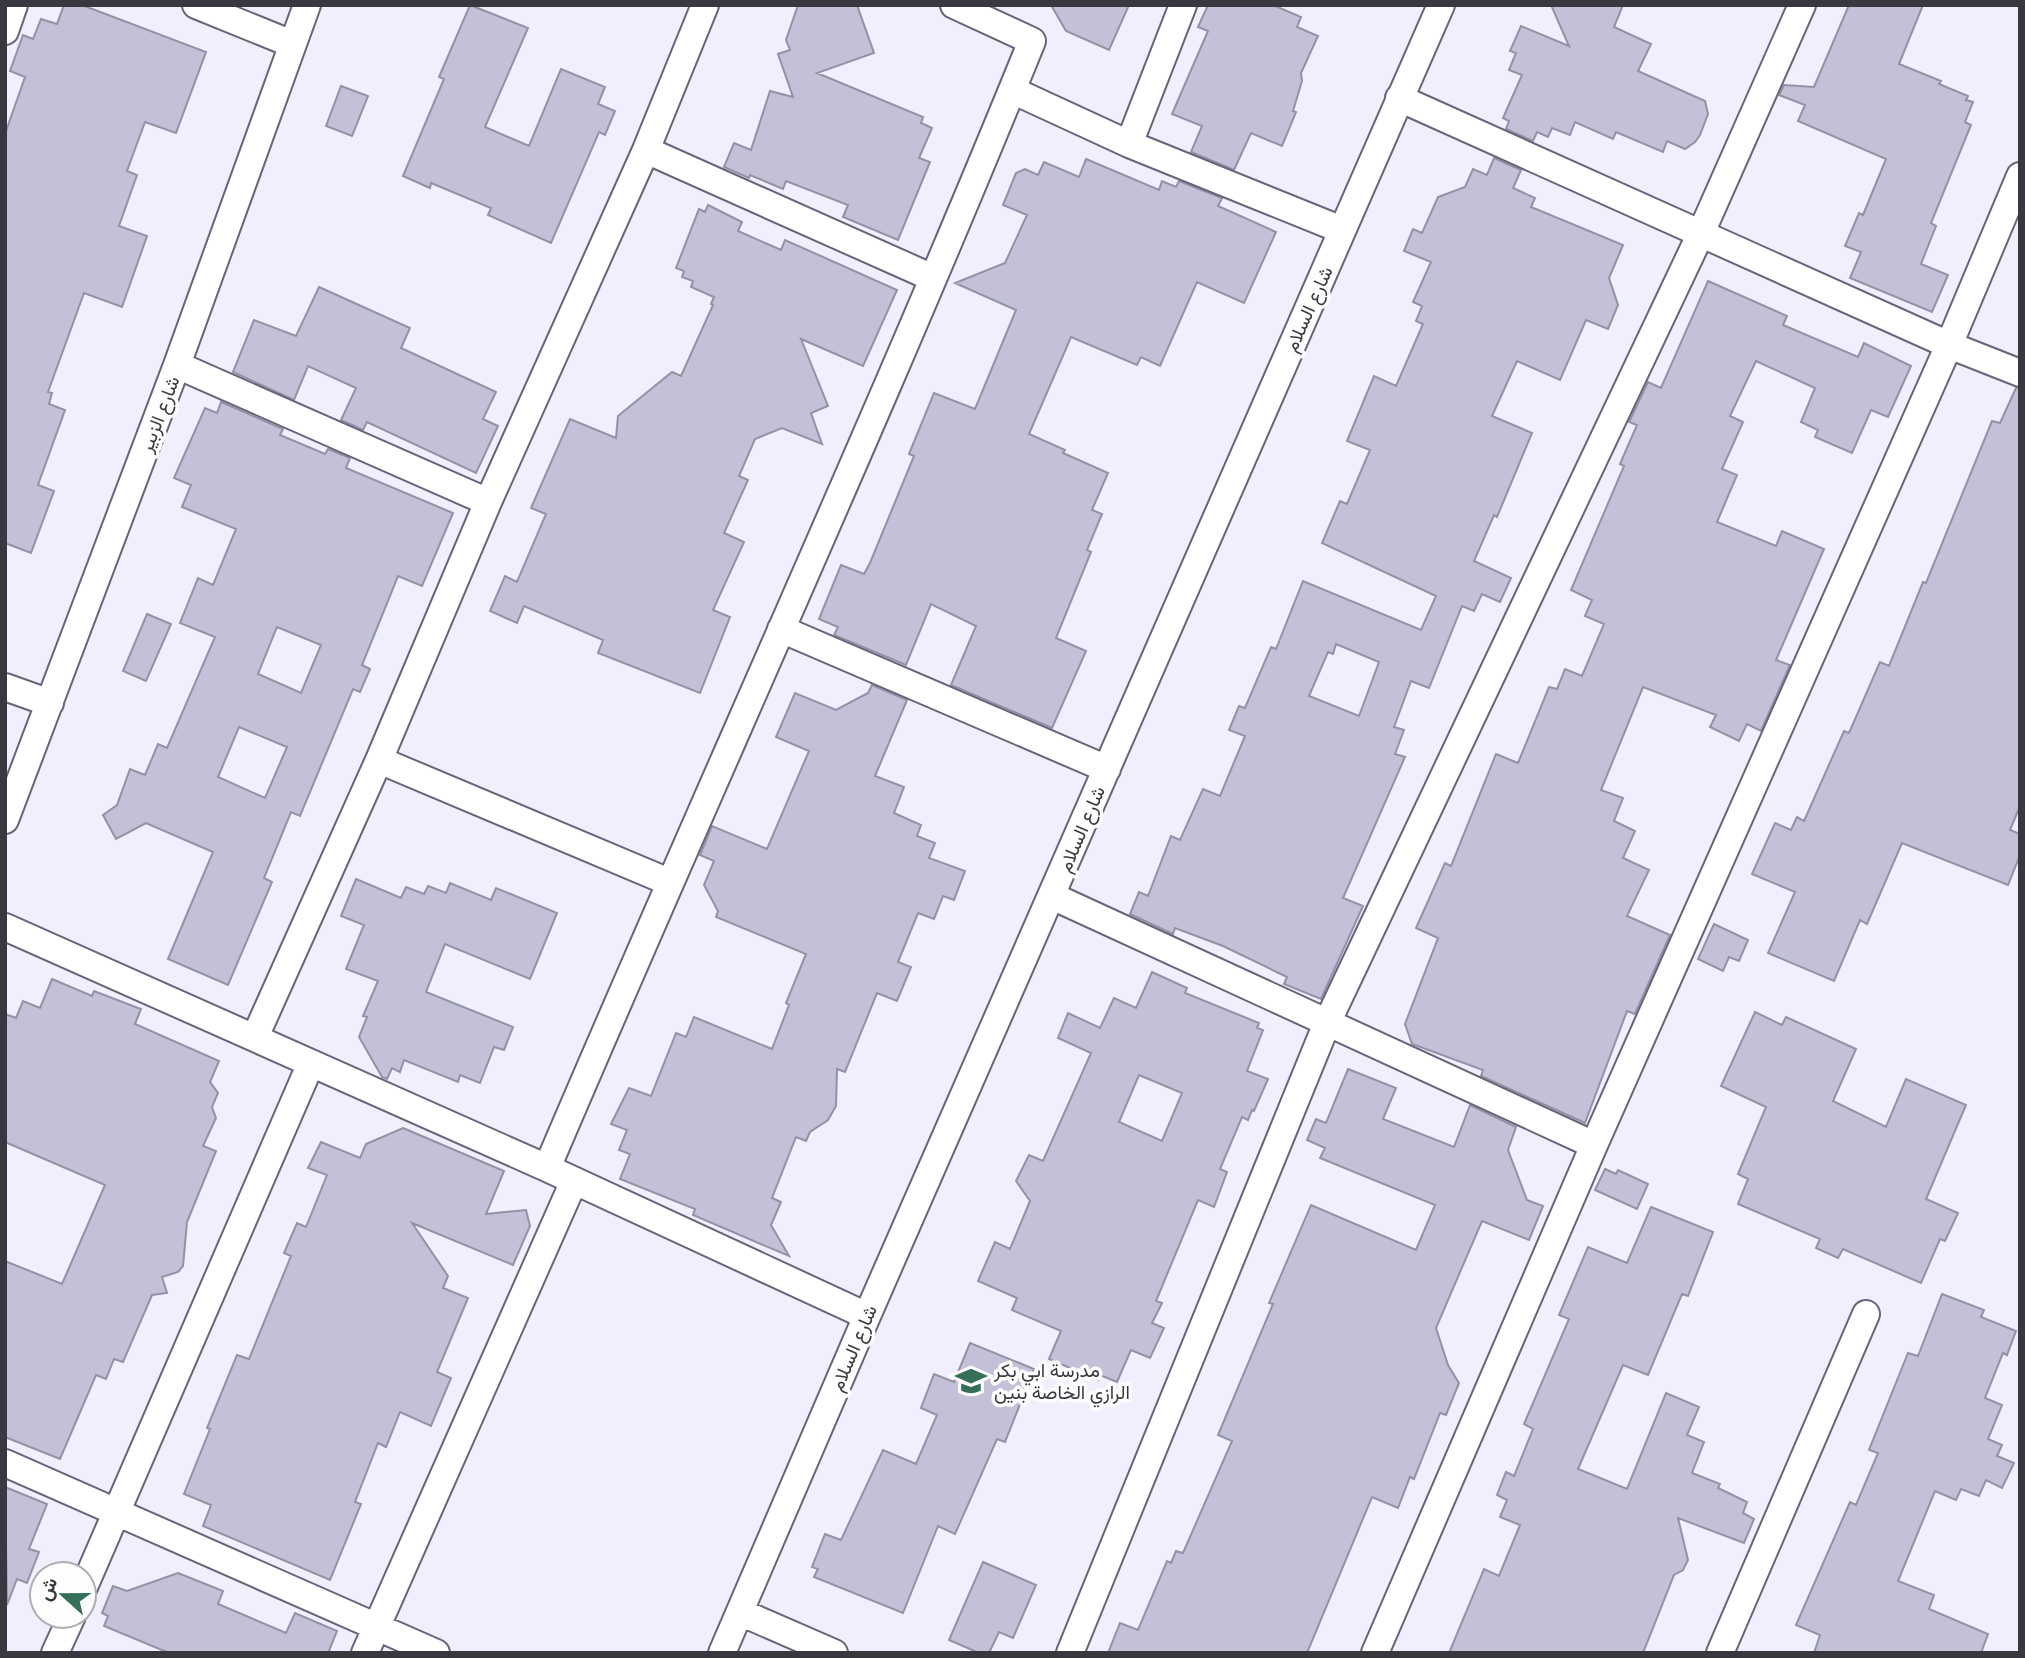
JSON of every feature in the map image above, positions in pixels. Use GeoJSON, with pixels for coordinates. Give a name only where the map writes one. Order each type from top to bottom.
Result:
{"type":"FeatureCollection","features":[{"type":"Feature","properties":{"kind":"street"},"geometry":{"type":"LineString","coordinates":[[5,30],[14,5]]}},
{"type":"Feature","properties":{"kind":"street"},"geometry":{"type":"LineString","coordinates":[[196,5],[292,44]]}},
{"type":"Feature","properties":{"kind":"street","name":"شارع الزبير"},"geometry":{"type":"LineString","coordinates":[[5,820],[177,365],[307,5]]}},
{"type":"Feature","properties":{"kind":"street"},"geometry":{"type":"LineString","coordinates":[[255,1037],[379,760],[488,502],[646,150],[705,5]]}},
{"type":"Feature","properties":{"kind":"street"},"geometry":{"type":"LineString","coordinates":[[547,1168],[933,278],[1032,41],[954,5]]}},
{"type":"Feature","properties":{"kind":"street"},"geometry":{"type":"LineString","coordinates":[[1129,144],[1183,5]]}},
{"type":"Feature","properties":{"kind":"street","name":"شارع السلام"},"geometry":{"type":"LineString","coordinates":[[722,1653],[1441,5]]}},
{"type":"Feature","properties":{"kind":"street"},"geometry":{"type":"LineString","coordinates":[[1070,1653],[1327,1023],[1701,233],[1802,5]]}},
{"type":"Feature","properties":{"kind":"street"},"geometry":{"type":"LineString","coordinates":[[1012,90],[1129,144],[1342,230]]}},
{"type":"Feature","properties":{"kind":"street"},"geometry":{"type":"LineString","coordinates":[[1399,98],[1949,345],[2020,373]]}},
{"type":"Feature","properties":{"kind":"street"},"geometry":{"type":"LineString","coordinates":[[646,150],[933,278]]}},
{"type":"Feature","properties":{"kind":"street"},"geometry":{"type":"LineString","coordinates":[[1374,1653],[1594,1145],[1949,345],[2019,178]]}},
{"type":"Feature","properties":{"kind":"street"},"geometry":{"type":"LineString","coordinates":[[177,365],[488,502]]}},
{"type":"Feature","properties":{"kind":"street"},"geometry":{"type":"LineString","coordinates":[[781,629],[1107,769]]}},
{"type":"Feature","properties":{"kind":"street"},"geometry":{"type":"LineString","coordinates":[[5,687],[50,703]]}},
{"type":"Feature","properties":{"kind":"street"},"geometry":{"type":"LineString","coordinates":[[379,760],[669,882]]}},
{"type":"Feature","properties":{"kind":"street"},"geometry":{"type":"LineString","coordinates":[[1052,896],[1594,1145]]}},
{"type":"Feature","properties":{"kind":"street"},"geometry":{"type":"LineString","coordinates":[[5,926],[547,1168],[867,1316]]}},
{"type":"Feature","properties":{"kind":"street"},"geometry":{"type":"LineString","coordinates":[[96,1560],[311,1063]]}},
{"type":"Feature","properties":{"kind":"street"},"geometry":{"type":"LineString","coordinates":[[365,1653],[574,1181]]}},
{"type":"Feature","properties":{"kind":"street"},"geometry":{"type":"LineString","coordinates":[[1720,1653],[1866,1314]]}},
{"type":"Feature","properties":{"kind":"street"},"geometry":{"type":"LineString","coordinates":[[5,1463],[436,1653]]}},
{"type":"Feature","properties":{"kind":"street"},"geometry":{"type":"LineString","coordinates":[[740,1612],[834,1653]]}},
{"type":"Feature","properties":{"kind":"street"},"geometry":{"type":"LineString","coordinates":[[55,1653],[66,1630]]}},
{"type":"Feature","properties":{"kind":"building"},"geometry":{"type":"Polygon","coordinates":[[[64,5],[82,5],[206,52],[176,133],[145,122],[127,171],[137,175],[119,226],[147,236],[122,307],[84,293],[48,392],[52,393],[49,404],[65,410],[38,485],[54,491],[31,553],[5,543],[5,134],[25,77],[10,71],[23,35],[33,39],[41,19],[57,24],[64,5]]]}},
{"type":"Feature","properties":{"kind":"building"},"geometry":{"type":"Polygon","coordinates":[[[470,5],[528,28],[485,127],[529,146],[561,69],[605,87],[598,104],[615,111],[605,135],[599,132],[551,243],[488,215],[491,208],[431,183],[430,188],[403,176],[444,79],[439,77],[470,5]]]}},
{"type":"Feature","properties":{"kind":"building"},"geometry":{"type":"Polygon","coordinates":[[[798,5],[857,5],[874,53],[817,73],[923,117],[921,123],[932,128],[919,158],[930,162],[898,240],[843,217],[848,205],[786,181],[783,189],[724,167],[734,143],[751,150],[770,91],[793,97],[778,54],[790,50],[786,40],[798,5]]]}},
{"type":"Feature","properties":{"kind":"building"},"geometry":{"type":"Polygon","coordinates":[[[1051,5],[1129,5],[1109,50],[1066,31],[1051,5]]]}},
{"type":"Feature","properties":{"kind":"building"},"geometry":{"type":"Polygon","coordinates":[[[1208,5],[1273,5],[1301,17],[1297,27],[1318,36],[1301,73],[1302,81],[1293,111],[1296,112],[1282,146],[1251,133],[1234,170],[1191,152],[1202,126],[1172,114],[1208,31],[1198,27],[1208,5]]]}},
{"type":"Feature","properties":{"kind":"building"},"geometry":{"type":"Polygon","coordinates":[[[1551,5],[1623,5],[1614,27],[1651,44],[1638,71],[1705,101],[1708,114],[1695,142],[1685,149],[1667,141],[1663,152],[1616,132],[1613,139],[1575,122],[1570,135],[1552,128],[1548,137],[1537,132],[1533,141],[1506,129],[1509,121],[1503,118],[1522,75],[1509,70],[1516,53],[1510,51],[1521,26],[1569,46],[1551,5]]]}},
{"type":"Feature","properties":{"kind":"building"},"geometry":{"type":"Polygon","coordinates":[[[1849,5],[1923,5],[1899,64],[1941,81],[1939,84],[1968,96],[1966,100],[1973,102],[1965,122],[1971,125],[1931,223],[1936,226],[1921,264],[1948,275],[1932,312],[1850,278],[1861,252],[1845,246],[1859,213],[1863,215],[1886,159],[1798,121],[1805,105],[1779,95],[1784,85],[1814,87],[1849,5]]]}},
{"type":"Feature","properties":{"kind":"building"},"geometry":{"type":"Polygon","coordinates":[[[341,86],[368,96],[352,136],[326,126],[341,86]]]}},
{"type":"Feature","properties":{"kind":"building"},"geometry":{"type":"Polygon","coordinates":[[[1494,158],[1521,170],[1513,188],[1535,198],[1531,207],[1623,245],[1609,278],[1618,305],[1608,329],[1586,320],[1560,380],[1517,361],[1492,416],[1532,433],[1497,517],[1494,515],[1474,561],[1511,578],[1500,602],[1482,594],[1474,611],[1462,606],[1429,688],[1411,681],[1394,727],[1404,730],[1395,754],[1405,757],[1343,898],[1363,906],[1321,999],[1284,984],[1287,977],[1223,946],[1175,928],[1173,934],[1130,914],[1139,892],[1148,896],[1171,836],[1180,840],[1203,789],[1220,796],[1245,736],[1229,730],[1239,706],[1245,708],[1271,647],[1276,649],[1303,581],[1421,630],[1436,596],[1322,543],[1340,501],[1347,504],[1370,450],[1347,441],[1374,376],[1396,386],[1423,324],[1416,321],[1422,306],[1413,302],[1431,262],[1404,251],[1413,229],[1422,233],[1438,197],[1465,187],[1473,169],[1487,175],[1494,158]],[[1336,644],[1333,654],[1328,652],[1309,696],[1359,716],[1379,662],[1336,644]]]}},
{"type":"Feature","properties":{"kind":"building"},"geometry":{"type":"Polygon","coordinates":[[[1086,159],[1159,190],[1162,181],[1176,187],[1179,181],[1222,198],[1218,206],[1276,232],[1244,303],[1197,282],[1160,366],[1141,357],[1137,365],[1071,337],[1029,434],[1108,473],[1092,510],[1102,514],[1087,550],[1091,552],[1056,638],[1086,651],[1052,728],[951,685],[976,626],[931,604],[906,665],[834,635],[838,627],[819,619],[841,565],[864,574],[870,563],[914,456],[909,454],[934,393],[975,409],[1016,310],[955,283],[1005,263],[1027,215],[1003,205],[1016,173],[1025,169],[1038,175],[1044,162],[1079,177],[1086,159]]]}},
{"type":"Feature","properties":{"kind":"building"},"geometry":{"type":"Polygon","coordinates":[[[708,205],[742,222],[738,231],[781,250],[785,240],[897,290],[863,366],[801,339],[828,406],[811,413],[822,444],[782,428],[755,439],[739,476],[748,480],[724,533],[744,542],[713,610],[730,617],[700,693],[598,653],[603,640],[524,606],[517,623],[490,611],[505,576],[517,582],[546,514],[531,508],[570,419],[616,438],[618,416],[672,372],[681,376],[713,305],[711,304],[714,297],[691,287],[693,281],[682,277],[684,271],[676,268],[699,209],[705,212],[708,205]]]}},
{"type":"Feature","properties":{"kind":"building"},"geometry":{"type":"Polygon","coordinates":[[[1708,281],[1787,316],[1783,325],[1858,357],[1864,343],[1911,366],[1888,417],[1871,410],[1852,453],[1815,437],[1818,430],[1801,422],[1815,388],[1756,361],[1730,416],[1743,422],[1722,469],[1737,475],[1717,522],[1776,546],[1782,531],[1824,549],[1776,660],[1790,665],[1761,731],[1747,724],[1739,741],[1710,727],[1716,715],[1643,687],[1601,790],[1623,798],[1614,821],[1635,831],[1623,858],[1649,870],[1627,916],[1670,935],[1635,1014],[1627,1011],[1585,1123],[1481,1076],[1483,1070],[1412,1044],[1405,1024],[1438,938],[1416,928],[1445,863],[1451,866],[1496,754],[1518,763],[1549,687],[1557,689],[1565,669],[1582,676],[1604,624],[1585,616],[1592,600],[1571,590],[1624,466],[1620,464],[1637,425],[1629,422],[1648,382],[1661,388],[1708,281]]]}},
{"type":"Feature","properties":{"kind":"building"},"geometry":{"type":"Polygon","coordinates":[[[319,287],[410,328],[401,348],[496,392],[483,419],[498,426],[476,473],[367,422],[363,430],[341,420],[356,388],[308,366],[294,400],[233,372],[254,320],[296,336],[319,287]]]}},
{"type":"Feature","properties":{"kind":"building"},"geometry":{"type":"Polygon","coordinates":[[[2016,388],[2020,388],[2020,806],[2010,830],[2020,834],[2020,855],[2008,885],[1902,843],[1867,924],[1860,920],[1834,981],[1768,953],[1795,892],[1752,874],[1775,823],[1791,830],[1797,817],[1804,821],[1844,731],[1849,733],[1880,662],[1889,666],[1992,421],[2000,423],[2016,388]]]}},
{"type":"Feature","properties":{"kind":"building"},"geometry":{"type":"Polygon","coordinates":[[[221,402],[283,429],[280,435],[325,454],[328,449],[350,458],[346,468],[453,513],[422,586],[398,576],[362,665],[370,669],[360,692],[353,689],[300,816],[291,812],[264,878],[272,882],[228,985],[168,959],[213,852],[146,823],[116,839],[103,815],[117,805],[130,769],[145,775],[158,744],[167,748],[215,637],[180,623],[198,578],[213,585],[236,529],[182,507],[191,485],[174,478],[205,408],[217,413],[221,402]],[[277,627],[258,674],[301,693],[321,645],[277,627]],[[239,727],[218,777],[265,798],[287,747],[239,727]]]}},
{"type":"Feature","properties":{"kind":"building"},"geometry":{"type":"Polygon","coordinates":[[[147,614],[171,624],[146,681],[123,671],[147,614]]]}},
{"type":"Feature","properties":{"kind":"building"},"geometry":{"type":"Polygon","coordinates":[[[872,685],[907,700],[875,776],[904,787],[894,813],[921,825],[917,836],[935,843],[929,858],[965,871],[954,900],[943,896],[934,919],[918,913],[898,962],[911,967],[897,1001],[877,993],[845,1072],[837,1069],[836,1106],[828,1120],[810,1132],[806,1141],[796,1137],[772,1198],[781,1202],[771,1225],[789,1256],[693,1215],[695,1209],[620,1179],[630,1154],[619,1150],[627,1130],[611,1124],[629,1088],[651,1096],[676,1033],[686,1037],[694,1017],[772,1049],[789,1005],[786,1003],[806,954],[716,917],[718,911],[704,885],[714,861],[700,855],[712,826],[767,849],[809,751],[776,737],[795,693],[836,710],[868,693],[872,685]]]}},
{"type":"Feature","properties":{"kind":"building"},"geometry":{"type":"Polygon","coordinates":[[[356,879],[401,898],[406,887],[424,894],[428,886],[446,893],[450,883],[491,900],[496,888],[557,913],[530,979],[445,944],[426,992],[513,1027],[504,1050],[494,1047],[480,1083],[460,1075],[458,1082],[404,1060],[400,1072],[392,1068],[387,1079],[382,1077],[359,1037],[367,1017],[363,1016],[378,981],[346,969],[364,925],[341,916],[356,879]]]}},
{"type":"Feature","properties":{"kind":"building"},"geometry":{"type":"Polygon","coordinates":[[[1714,924],[1748,940],[1739,961],[1729,957],[1723,971],[1698,959],[1714,924]]]}},
{"type":"Feature","properties":{"kind":"building"},"geometry":{"type":"Polygon","coordinates":[[[1152,972],[1187,988],[1185,993],[1259,1023],[1257,1028],[1263,1030],[1247,1071],[1268,1079],[1248,1120],[1242,1117],[1220,1169],[1227,1172],[1214,1207],[1198,1200],[1156,1301],[1162,1303],[1152,1323],[1164,1328],[1150,1358],[1131,1350],[1117,1382],[1100,1375],[1098,1380],[1049,1359],[1061,1331],[1012,1310],[1017,1298],[978,1281],[995,1242],[1010,1249],[1030,1201],[1016,1181],[1029,1155],[1043,1161],[1091,1053],[1058,1038],[1068,1013],[1100,1028],[1114,998],[1136,1008],[1152,972]],[[1139,1075],[1119,1122],[1162,1141],[1182,1093],[1139,1075]]]}},
{"type":"Feature","properties":{"kind":"building"},"geometry":{"type":"Polygon","coordinates":[[[52,979],[92,996],[94,991],[141,1009],[135,1024],[219,1061],[210,1082],[218,1093],[212,1107],[216,1118],[203,1146],[216,1151],[187,1222],[183,1266],[178,1272],[162,1277],[167,1293],[152,1295],[123,1362],[114,1359],[106,1379],[96,1375],[60,1459],[5,1437],[5,1261],[62,1284],[105,1185],[5,1142],[5,1014],[16,1018],[23,1001],[40,1008],[52,979]]]}},
{"type":"Feature","properties":{"kind":"building"},"geometry":{"type":"Polygon","coordinates":[[[1755,1012],[1782,1025],[1786,1017],[1856,1049],[1833,1101],[1886,1127],[1906,1079],[1966,1105],[1926,1199],[1958,1213],[1945,1241],[1940,1239],[1921,1283],[1843,1249],[1838,1258],[1816,1248],[1820,1239],[1738,1204],[1748,1179],[1738,1174],[1766,1107],[1721,1086],[1755,1012]]]}},
{"type":"Feature","properties":{"kind":"building"},"geometry":{"type":"Polygon","coordinates":[[[1348,1069],[1396,1088],[1383,1119],[1454,1147],[1470,1105],[1516,1127],[1508,1150],[1527,1200],[1543,1206],[1529,1240],[1482,1221],[1436,1328],[1448,1365],[1459,1383],[1446,1415],[1440,1413],[1414,1479],[1410,1477],[1398,1508],[1372,1497],[1307,1653],[1108,1653],[1120,1623],[1138,1630],[1167,1561],[1171,1563],[1176,1551],[1183,1553],[1232,1441],[1218,1435],[1273,1304],[1269,1303],[1311,1205],[1416,1250],[1435,1205],[1320,1158],[1325,1148],[1307,1140],[1316,1119],[1326,1123],[1348,1069]]]}},
{"type":"Feature","properties":{"kind":"building"},"geometry":{"type":"Polygon","coordinates":[[[403,1128],[504,1171],[486,1214],[526,1210],[530,1226],[513,1265],[412,1223],[448,1276],[443,1288],[468,1298],[437,1372],[451,1378],[431,1426],[400,1412],[386,1447],[378,1443],[355,1502],[361,1504],[330,1580],[203,1526],[211,1505],[184,1494],[237,1355],[249,1359],[291,1256],[284,1253],[297,1223],[306,1227],[327,1175],[308,1168],[321,1142],[360,1158],[366,1144],[403,1128]]]}},
{"type":"Feature","properties":{"kind":"building"},"geometry":{"type":"Polygon","coordinates":[[[1605,1169],[1616,1174],[1618,1170],[1648,1184],[1637,1209],[1595,1190],[1605,1169]]]}},
{"type":"Feature","properties":{"kind":"building"},"geometry":{"type":"Polygon","coordinates":[[[1651,1207],[1713,1232],[1688,1296],[1682,1294],[1648,1375],[1623,1365],[1578,1469],[1627,1489],[1666,1393],[1699,1407],[1687,1435],[1704,1442],[1692,1473],[1720,1484],[1718,1488],[1747,1502],[1743,1513],[1754,1519],[1744,1543],[1678,1518],[1688,1560],[1683,1570],[1674,1575],[1643,1653],[1449,1653],[1484,1569],[1499,1576],[1520,1525],[1500,1517],[1507,1500],[1497,1495],[1506,1472],[1514,1476],[1533,1429],[1524,1424],[1569,1319],[1559,1315],[1588,1247],[1627,1263],[1651,1207]]]}},
{"type":"Feature","properties":{"kind":"building"},"geometry":{"type":"Polygon","coordinates":[[[1942,1294],[1984,1310],[1981,1317],[2016,1331],[2007,1355],[2003,1353],[1985,1398],[2002,1405],[1988,1439],[2002,1445],[1997,1456],[2014,1463],[2002,1488],[1986,1480],[1979,1496],[1961,1489],[1956,1500],[1935,1491],[1898,1581],[1934,1595],[1929,1609],[1988,1634],[1981,1653],[1814,1653],[1820,1635],[1796,1625],[1850,1502],[1856,1505],[1878,1453],[1869,1450],[1908,1353],[1918,1356],[1942,1294]]]}},
{"type":"Feature","properties":{"kind":"building"},"geometry":{"type":"Polygon","coordinates":[[[970,1343],[1034,1369],[1005,1442],[997,1439],[955,1534],[938,1526],[903,1613],[814,1577],[818,1569],[812,1567],[825,1534],[841,1540],[883,1450],[916,1464],[937,1415],[921,1408],[934,1374],[954,1382],[970,1343]]]}},
{"type":"Feature","properties":{"kind":"building"},"geometry":{"type":"Polygon","coordinates":[[[5,1487],[47,1504],[29,1549],[39,1552],[36,1560],[28,1560],[27,1583],[17,1579],[7,1605],[5,1487]]]}},
{"type":"Feature","properties":{"kind":"building"},"geometry":{"type":"Polygon","coordinates":[[[983,1562],[1036,1585],[1013,1638],[999,1632],[989,1653],[979,1653],[949,1640],[983,1562]]]}},
{"type":"Feature","properties":{"kind":"building"},"geometry":{"type":"Polygon","coordinates":[[[178,1573],[223,1591],[218,1604],[286,1633],[295,1613],[337,1631],[329,1651],[333,1653],[169,1653],[104,1626],[108,1616],[102,1613],[113,1586],[127,1591],[178,1573]]]}},
{"type":"Feature","properties":{"kind":"place","name":"مدرسة ابي بكر الرازي الخاصة بنين"},"geometry":{"type":"Point","coordinates":[971,1381]}}]}
